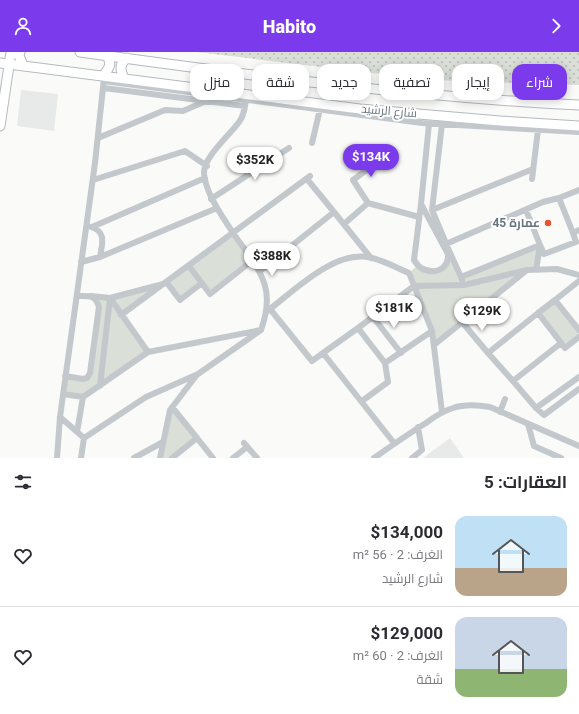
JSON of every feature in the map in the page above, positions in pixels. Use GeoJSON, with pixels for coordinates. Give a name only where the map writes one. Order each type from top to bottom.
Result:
{"type":"FeatureCollection","features":[{"type":"Feature","properties":{"kind":"street"},"geometry":{"type":"LineString","coordinates":[[0,126],[5,63],[11,52]]}},
{"type":"Feature","properties":{"kind":"street"},"geometry":{"type":"LineString","coordinates":[[20,52],[20,58],[23,65]]}},
{"type":"Feature","properties":{"kind":"street","name":"شارع الرشيد"},"geometry":{"type":"LineString","coordinates":[[80,52],[298,81],[400,92],[579,105]]}},
{"type":"Feature","properties":{"kind":"street"},"geometry":{"type":"LineString","coordinates":[[57,458],[60,417],[76,296],[81,262],[89,227],[104,78],[110,66],[110,60],[107,56]]}},
{"type":"Feature","properties":{"kind":"street"},"geometry":{"type":"LineString","coordinates":[[124,79],[120,67],[127,58]]}},
{"type":"Feature","properties":{"kind":"street","name":"شارع الرشيد"},"geometry":{"type":"LineString","coordinates":[[5,63],[104,78],[124,79],[360,109],[579,126]]}},
{"type":"Feature","properties":{"kind":"street"},"geometry":{"type":"LineString","coordinates":[[104,78],[245,102]]}},
{"type":"Feature","properties":{"kind":"street"},"geometry":{"type":"LineString","coordinates":[[104,88],[190,98]]}},
{"type":"Feature","properties":{"kind":"street"},"geometry":{"type":"LineString","coordinates":[[98,138],[165,110],[183,111],[208,100],[320,109],[429,124],[579,132]]}},
{"type":"Feature","properties":{"kind":"street"},"geometry":{"type":"LineString","coordinates":[[245,102],[240,122],[211,154],[204,173],[208,192],[233,233],[260,271],[266,286],[268,311],[312,361],[414,286],[464,285],[527,270],[557,269],[579,275]]}},
{"type":"Feature","properties":{"kind":"street"},"geometry":{"type":"LineString","coordinates":[[312,143],[320,109]]}},
{"type":"Feature","properties":{"kind":"street"},"geometry":{"type":"LineString","coordinates":[[421,204],[448,254],[449,261],[445,267],[438,270],[430,271],[420,267],[414,260],[429,124]]}},
{"type":"Feature","properties":{"kind":"street"},"geometry":{"type":"LineString","coordinates":[[442,124],[432,210],[464,285]]}},
{"type":"Feature","properties":{"kind":"street"},"geometry":{"type":"LineString","coordinates":[[532,179],[538,130]]}},
{"type":"Feature","properties":{"kind":"street"},"geometry":{"type":"LineString","coordinates":[[212,199],[289,148]]}},
{"type":"Feature","properties":{"kind":"street"},"geometry":{"type":"LineString","coordinates":[[93,180],[185,151],[207,166]]}},
{"type":"Feature","properties":{"kind":"street"},"geometry":{"type":"LineString","coordinates":[[387,155],[353,180],[368,203],[419,217]]}},
{"type":"Feature","properties":{"kind":"street"},"geometry":{"type":"LineString","coordinates":[[432,210],[533,169]]}},
{"type":"Feature","properties":{"kind":"street"},"geometry":{"type":"LineString","coordinates":[[89,227],[205,178]]}},
{"type":"Feature","properties":{"kind":"street"},"geometry":{"type":"LineString","coordinates":[[122,315],[308,178],[371,258]]}},
{"type":"Feature","properties":{"kind":"street"},"geometry":{"type":"LineString","coordinates":[[446,244],[544,202],[579,190]]}},
{"type":"Feature","properties":{"kind":"street"},"geometry":{"type":"LineString","coordinates":[[526,210],[544,254],[576,242],[576,232],[559,198]]}},
{"type":"Feature","properties":{"kind":"street"},"geometry":{"type":"LineString","coordinates":[[344,224],[368,203]]}},
{"type":"Feature","properties":{"kind":"street"},"geometry":{"type":"LineString","coordinates":[[81,262],[100,257],[217,208]]}},
{"type":"Feature","properties":{"kind":"street"},"geometry":{"type":"LineString","coordinates":[[260,271],[334,212]]}},
{"type":"Feature","properties":{"kind":"street"},"geometry":{"type":"LineString","coordinates":[[89,227],[98,229],[102,233],[100,257]]}},
{"type":"Feature","properties":{"kind":"street"},"geometry":{"type":"LineString","coordinates":[[536,270],[540,245]]}},
{"type":"Feature","properties":{"kind":"street"},"geometry":{"type":"LineString","coordinates":[[461,277],[540,245]]}},
{"type":"Feature","properties":{"kind":"street"},"geometry":{"type":"LineString","coordinates":[[81,458],[84,438],[146,397],[198,374],[261,330],[268,311],[321,269],[350,257],[371,258],[409,273],[432,331],[442,412]]}},
{"type":"Feature","properties":{"kind":"street"},"geometry":{"type":"LineString","coordinates":[[189,266],[210,294],[253,260]]}},
{"type":"Feature","properties":{"kind":"street"},"geometry":{"type":"LineString","coordinates":[[409,273],[418,265]]}},
{"type":"Feature","properties":{"kind":"street"},"geometry":{"type":"LineString","coordinates":[[434,345],[527,270]]}},
{"type":"Feature","properties":{"kind":"street"},"geometry":{"type":"LineString","coordinates":[[488,353],[579,281]]}},
{"type":"Feature","properties":{"kind":"street"},"geometry":{"type":"LineString","coordinates":[[76,296],[110,298],[167,283]]}},
{"type":"Feature","properties":{"kind":"street"},"geometry":{"type":"LineString","coordinates":[[167,283],[180,300],[202,284]]}},
{"type":"Feature","properties":{"kind":"street"},"geometry":{"type":"LineString","coordinates":[[66,376],[83,379],[87,378],[90,373],[99,307],[97,300],[91,296]]}},
{"type":"Feature","properties":{"kind":"street"},"geometry":{"type":"LineString","coordinates":[[110,298],[148,352]]}},
{"type":"Feature","properties":{"kind":"street"},"geometry":{"type":"LineString","coordinates":[[100,386],[110,298]]}},
{"type":"Feature","properties":{"kind":"street"},"geometry":{"type":"LineString","coordinates":[[555,300],[579,330]]}},
{"type":"Feature","properties":{"kind":"street"},"geometry":{"type":"LineString","coordinates":[[538,313],[565,348],[579,337]]}},
{"type":"Feature","properties":{"kind":"street"},"geometry":{"type":"LineString","coordinates":[[373,317],[401,353]]}},
{"type":"Feature","properties":{"kind":"street"},"geometry":{"type":"LineString","coordinates":[[462,322],[536,408],[544,415],[579,388]]}},
{"type":"Feature","properties":{"kind":"street"},"geometry":{"type":"LineString","coordinates":[[358,328],[385,364],[388,382],[362,401]]}},
{"type":"Feature","properties":{"kind":"street"},"geometry":{"type":"LineString","coordinates":[[63,394],[83,397],[148,352],[261,330]]}},
{"type":"Feature","properties":{"kind":"street"},"geometry":{"type":"LineString","coordinates":[[385,364],[432,331]]}},
{"type":"Feature","properties":{"kind":"street"},"geometry":{"type":"LineString","coordinates":[[513,381],[561,343]]}},
{"type":"Feature","properties":{"kind":"street"},"geometry":{"type":"LineString","coordinates":[[323,353],[394,443]]}},
{"type":"Feature","properties":{"kind":"street"},"geometry":{"type":"LineString","coordinates":[[160,458],[170,410],[198,374]]}},
{"type":"Feature","properties":{"kind":"street"},"geometry":{"type":"LineString","coordinates":[[536,408],[579,377]]}},
{"type":"Feature","properties":{"kind":"street"},"geometry":{"type":"LineString","coordinates":[[77,432],[83,397]]}},
{"type":"Feature","properties":{"kind":"street"},"geometry":{"type":"LineString","coordinates":[[500,412],[505,399]]}},
{"type":"Feature","properties":{"kind":"street"},"geometry":{"type":"LineString","coordinates":[[374,458],[394,443],[442,412],[454,408],[473,405],[490,407],[577,443]]}},
{"type":"Feature","properties":{"kind":"street"},"geometry":{"type":"LineString","coordinates":[[172,407],[213,458]]}},
{"type":"Feature","properties":{"kind":"street"},"geometry":{"type":"LineString","coordinates":[[60,417],[84,438]]}},
{"type":"Feature","properties":{"kind":"street"},"geometry":{"type":"LineString","coordinates":[[528,424],[534,446],[561,458]]}},
{"type":"Feature","properties":{"kind":"street"},"geometry":{"type":"LineString","coordinates":[[412,458],[422,450],[418,427]]}},
{"type":"Feature","properties":{"kind":"street"},"geometry":{"type":"LineString","coordinates":[[172,458],[197,438]]}},
{"type":"Feature","properties":{"kind":"street"},"geometry":{"type":"LineString","coordinates":[[134,458],[163,442]]}},
{"type":"Feature","properties":{"kind":"street"},"geometry":{"type":"LineString","coordinates":[[233,458],[246,445],[257,458]]}},
{"type":"Feature","properties":{"kind":"shaded area"},"geometry":{"type":"Polygon","coordinates":[[[196,52],[579,52],[579,85],[567,85],[567,64],[512,64],[512,83],[504,82],[504,64],[452,64],[452,81],[444,80],[444,64],[379,64],[379,74],[371,73],[371,64],[317,64],[317,66],[309,65],[309,64],[297,64],[196,52]]]}},
{"type":"Feature","properties":{"kind":"shaded area"},"geometry":{"type":"Polygon","coordinates":[[[21,90],[58,94],[54,131],[17,126],[21,90]]]}},
{"type":"Feature","properties":{"kind":"shaded area"},"geometry":{"type":"Polygon","coordinates":[[[233,233],[253,260],[210,294],[202,283],[180,300],[167,283],[233,233]]]}},
{"type":"Feature","properties":{"kind":"shaded area"},"geometry":{"type":"Polygon","coordinates":[[[540,245],[536,270],[527,270],[434,345],[432,331],[409,273],[418,265],[430,271],[445,267],[448,254],[461,277],[540,245]]]}},
{"type":"Feature","properties":{"kind":"shaded area"},"geometry":{"type":"Polygon","coordinates":[[[167,283],[122,315],[148,352],[83,397],[63,394],[65,376],[87,378],[97,300],[167,283]]]}},
{"type":"Feature","properties":{"kind":"shaded area"},"geometry":{"type":"Polygon","coordinates":[[[555,300],[579,330],[579,337],[565,348],[538,313],[555,300]]]}},
{"type":"Feature","properties":{"kind":"shaded area"},"geometry":{"type":"Polygon","coordinates":[[[172,407],[197,438],[171,458],[160,458],[172,407]]]}},
{"type":"Feature","properties":{"kind":"shaded area"},"geometry":{"type":"Polygon","coordinates":[[[450,438],[464,458],[423,458],[450,438]]]}},
{"type":"Feature","properties":{"kind":"place","name":"عمارة 45"},"geometry":{"type":"Point","coordinates":[548,223]}}]}
